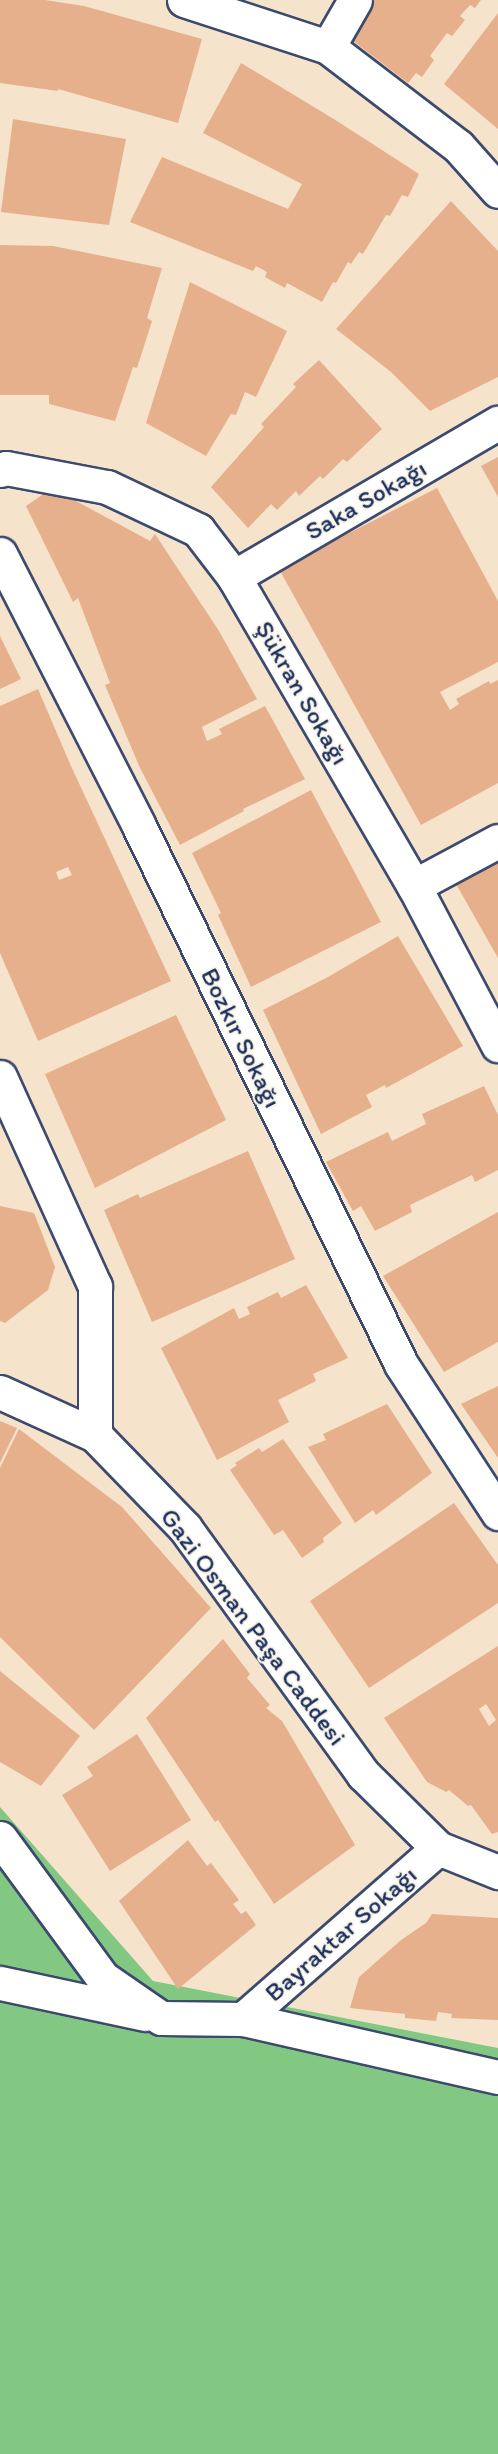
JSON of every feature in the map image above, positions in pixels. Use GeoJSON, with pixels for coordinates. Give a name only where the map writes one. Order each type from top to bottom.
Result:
{"type":"FeatureCollection","features":[{"type":"Feature","properties":{"kind":"street"},"geometry":{"type":"LineString","coordinates":[[184,0],[328,47],[458,146],[498,191]]}},
{"type":"Feature","properties":{"kind":"street"},"geometry":{"type":"LineString","coordinates":[[328,47],[354,0]]}},
{"type":"Feature","properties":{"kind":"street","name":"Saka Sokağı"},"geometry":{"type":"LineString","coordinates":[[234,577],[498,423]]}},
{"type":"Feature","properties":{"kind":"street","name":"Şükran Sokağı"},"geometry":{"type":"LineString","coordinates":[[0,470],[6,468],[107,487],[198,531],[234,577],[414,886],[498,1045]]}},
{"type":"Feature","properties":{"kind":"street","name":"Bozkır Sokağı"},"geometry":{"type":"LineString","coordinates":[[0,554],[138,824],[401,1364],[498,1513]]}},
{"type":"Feature","properties":{"kind":"street"},"geometry":{"type":"LineString","coordinates":[[414,886],[498,841]]}},
{"type":"Feature","properties":{"kind":"street"},"geometry":{"type":"LineString","coordinates":[[0,1077],[95,1286],[95,1435]]}},
{"type":"Feature","properties":{"kind":"street","name":"Gazi Osman Paşa Caddesi"},"geometry":{"type":"LineString","coordinates":[[0,1392],[95,1435],[185,1528],[363,1774],[438,1848],[498,1872]]}},
{"type":"Feature","properties":{"kind":"street"},"geometry":{"type":"LineString","coordinates":[[0,1838],[103,1978],[161,2018]]}},
{"type":"Feature","properties":{"kind":"street","name":"Bayraktar Sokağı"},"geometry":{"type":"LineString","coordinates":[[243,2019],[438,1848]]}},
{"type":"Feature","properties":{"kind":"street"},"geometry":{"type":"LineString","coordinates":[[0,1983],[161,2018],[243,2019],[498,2077]]}},
{"type":"Feature","properties":{"kind":"green space"},"geometry":{"type":"Polygon","coordinates":[[[0,1807],[153,1981],[498,2048],[498,2454],[0,2454],[0,1807]]]}},
{"type":"Feature","properties":{"kind":"building"},"geometry":{"type":"Polygon","coordinates":[[[0,0],[45,0],[84,6],[202,39],[178,123],[58,89],[58,91],[0,83],[0,0]]]}},
{"type":"Feature","properties":{"kind":"building"},"geometry":{"type":"Polygon","coordinates":[[[372,0],[481,0],[475,8],[470,5],[460,16],[465,20],[452,36],[447,33],[430,56],[434,60],[422,77],[416,73],[408,83],[348,37],[370,7],[368,5],[372,0]]]}},
{"type":"Feature","properties":{"kind":"building"},"geometry":{"type":"Polygon","coordinates":[[[498,13],[498,129],[444,84],[498,13]]]}},
{"type":"Feature","properties":{"kind":"building"},"geometry":{"type":"Polygon","coordinates":[[[241,63],[419,174],[408,197],[402,195],[390,216],[386,215],[363,254],[359,252],[351,264],[348,262],[322,302],[287,283],[285,288],[265,277],[267,272],[256,266],[253,271],[130,222],[162,157],[288,209],[302,184],[203,133],[241,63]]]}},
{"type":"Feature","properties":{"kind":"building"},"geometry":{"type":"Polygon","coordinates":[[[13,119],[126,139],[109,225],[1,212],[13,119]]]}},
{"type":"Feature","properties":{"kind":"building"},"geometry":{"type":"Polygon","coordinates":[[[451,201],[498,251],[498,377],[430,411],[391,372],[336,329],[451,201]]]}},
{"type":"Feature","properties":{"kind":"building"},"geometry":{"type":"Polygon","coordinates":[[[0,245],[53,246],[162,268],[147,318],[152,321],[137,368],[133,367],[115,421],[49,404],[49,395],[0,395],[0,245]]]}},
{"type":"Feature","properties":{"kind":"building"},"geometry":{"type":"Polygon","coordinates":[[[190,282],[287,331],[256,397],[245,392],[236,415],[231,414],[206,456],[146,423],[190,282]]]}},
{"type":"Feature","properties":{"kind":"building"},"geometry":{"type":"Polygon","coordinates":[[[319,360],[382,429],[347,462],[343,459],[323,479],[320,476],[299,496],[296,491],[277,510],[271,504],[248,528],[211,487],[264,427],[261,424],[296,387],[293,384],[319,360]]]}},
{"type":"Feature","properties":{"kind":"building"},"geometry":{"type":"Polygon","coordinates":[[[498,457],[498,497],[481,466],[498,457]]]}},
{"type":"Feature","properties":{"kind":"building"},"geometry":{"type":"Polygon","coordinates":[[[52,488],[150,541],[155,534],[219,631],[257,699],[202,727],[207,741],[222,734],[219,729],[265,706],[305,779],[243,809],[244,811],[180,845],[140,768],[105,685],[110,683],[78,598],[73,602],[26,506],[52,488]]]}},
{"type":"Feature","properties":{"kind":"building"},"geometry":{"type":"Polygon","coordinates":[[[437,488],[498,601],[498,662],[440,692],[450,710],[459,704],[456,699],[489,681],[490,684],[498,680],[498,783],[421,825],[279,569],[437,488]]]}},
{"type":"Feature","properties":{"kind":"building"},"geometry":{"type":"Polygon","coordinates":[[[0,636],[21,679],[0,689],[0,636]]]}},
{"type":"Feature","properties":{"kind":"building"},"geometry":{"type":"Polygon","coordinates":[[[38,689],[71,766],[171,981],[38,1041],[0,953],[0,706],[38,689]],[[68,867],[56,872],[59,880],[72,875],[68,867]]]}},
{"type":"Feature","properties":{"kind":"building"},"geometry":{"type":"Polygon","coordinates":[[[311,790],[381,922],[251,987],[218,915],[221,913],[192,853],[311,790]]]}},
{"type":"Feature","properties":{"kind":"building"},"geometry":{"type":"Polygon","coordinates":[[[498,860],[498,958],[456,884],[498,860]]]}},
{"type":"Feature","properties":{"kind":"building"},"geometry":{"type":"Polygon","coordinates":[[[398,936],[463,1046],[386,1088],[385,1085],[366,1095],[372,1107],[321,1134],[263,1010],[328,977],[398,936]]]}},
{"type":"Feature","properties":{"kind":"building"},"geometry":{"type":"Polygon","coordinates":[[[176,1015],[226,1120],[95,1188],[45,1074],[176,1015]]]}},
{"type":"Feature","properties":{"kind":"building"},"geometry":{"type":"Polygon","coordinates":[[[484,1086],[498,1115],[498,1170],[475,1182],[472,1175],[410,1205],[412,1212],[375,1231],[361,1206],[353,1211],[326,1162],[388,1132],[392,1141],[426,1124],[422,1114],[484,1086]]]}},
{"type":"Feature","properties":{"kind":"building"},"geometry":{"type":"Polygon","coordinates":[[[248,1151],[295,1259],[152,1322],[104,1210],[138,1194],[140,1198],[248,1151]]]}},
{"type":"Feature","properties":{"kind":"building"},"geometry":{"type":"Polygon","coordinates":[[[0,1206],[34,1213],[55,1267],[48,1290],[5,1323],[0,1321],[0,1206]]]}},
{"type":"Feature","properties":{"kind":"building"},"geometry":{"type":"Polygon","coordinates":[[[498,1212],[498,1342],[444,1372],[383,1276],[498,1212]]]}},
{"type":"Feature","properties":{"kind":"building"},"geometry":{"type":"Polygon","coordinates":[[[306,1285],[348,1358],[313,1374],[316,1381],[278,1400],[289,1422],[217,1460],[161,1348],[234,1308],[239,1319],[250,1314],[247,1307],[278,1292],[281,1298],[306,1285]]]}},
{"type":"Feature","properties":{"kind":"building"},"geometry":{"type":"Polygon","coordinates":[[[498,1386],[498,1458],[461,1404],[498,1386]]]}},
{"type":"Feature","properties":{"kind":"building"},"geometry":{"type":"Polygon","coordinates":[[[387,1404],[432,1473],[376,1515],[373,1510],[355,1523],[308,1447],[326,1440],[323,1434],[387,1404]]]}},
{"type":"Feature","properties":{"kind":"building"},"geometry":{"type":"Polygon","coordinates":[[[0,1421],[17,1428],[0,1463],[0,1421]]]}},
{"type":"Feature","properties":{"kind":"building"},"geometry":{"type":"Polygon","coordinates":[[[19,1429],[122,1507],[211,1608],[94,1730],[0,1637],[0,1468],[19,1429]]]}},
{"type":"Feature","properties":{"kind":"building"},"geometry":{"type":"Polygon","coordinates":[[[283,1439],[342,1523],[323,1538],[324,1542],[302,1558],[283,1530],[274,1535],[230,1470],[237,1465],[235,1463],[259,1448],[262,1452],[283,1439]]]}},
{"type":"Feature","properties":{"kind":"building"},"geometry":{"type":"Polygon","coordinates":[[[454,1503],[498,1565],[498,1603],[369,1688],[310,1601],[454,1503]]]}},
{"type":"Feature","properties":{"kind":"building"},"geometry":{"type":"Polygon","coordinates":[[[223,1639],[250,1674],[247,1678],[270,1705],[266,1708],[282,1721],[355,1845],[274,1904],[218,1820],[215,1822],[146,1718],[223,1639]]]}},
{"type":"Feature","properties":{"kind":"building"},"geometry":{"type":"Polygon","coordinates":[[[498,1646],[498,1832],[492,1834],[471,1805],[468,1806],[449,1790],[446,1792],[427,1782],[384,1718],[498,1646]],[[486,1704],[479,1709],[489,1726],[496,1720],[486,1704]]]}},
{"type":"Feature","properties":{"kind":"building"},"geometry":{"type":"Polygon","coordinates":[[[0,1671],[80,1736],[41,1786],[0,1762],[0,1671]]]}},
{"type":"Feature","properties":{"kind":"building"},"geometry":{"type":"Polygon","coordinates":[[[137,1734],[191,1820],[110,1871],[62,1795],[93,1776],[87,1767],[137,1734]]]}},
{"type":"Feature","properties":{"kind":"building"},"geometry":{"type":"Polygon","coordinates":[[[188,1840],[207,1866],[211,1863],[239,1900],[233,1904],[241,1914],[246,1911],[256,1925],[178,1989],[119,1901],[188,1840]]]}},
{"type":"Feature","properties":{"kind":"building"},"geometry":{"type":"Polygon","coordinates":[[[432,1914],[498,1918],[498,2020],[451,2018],[452,2014],[438,2012],[436,2021],[405,2018],[405,2014],[350,2008],[359,1977],[401,1940],[426,1923],[432,1914]]]}}]}
